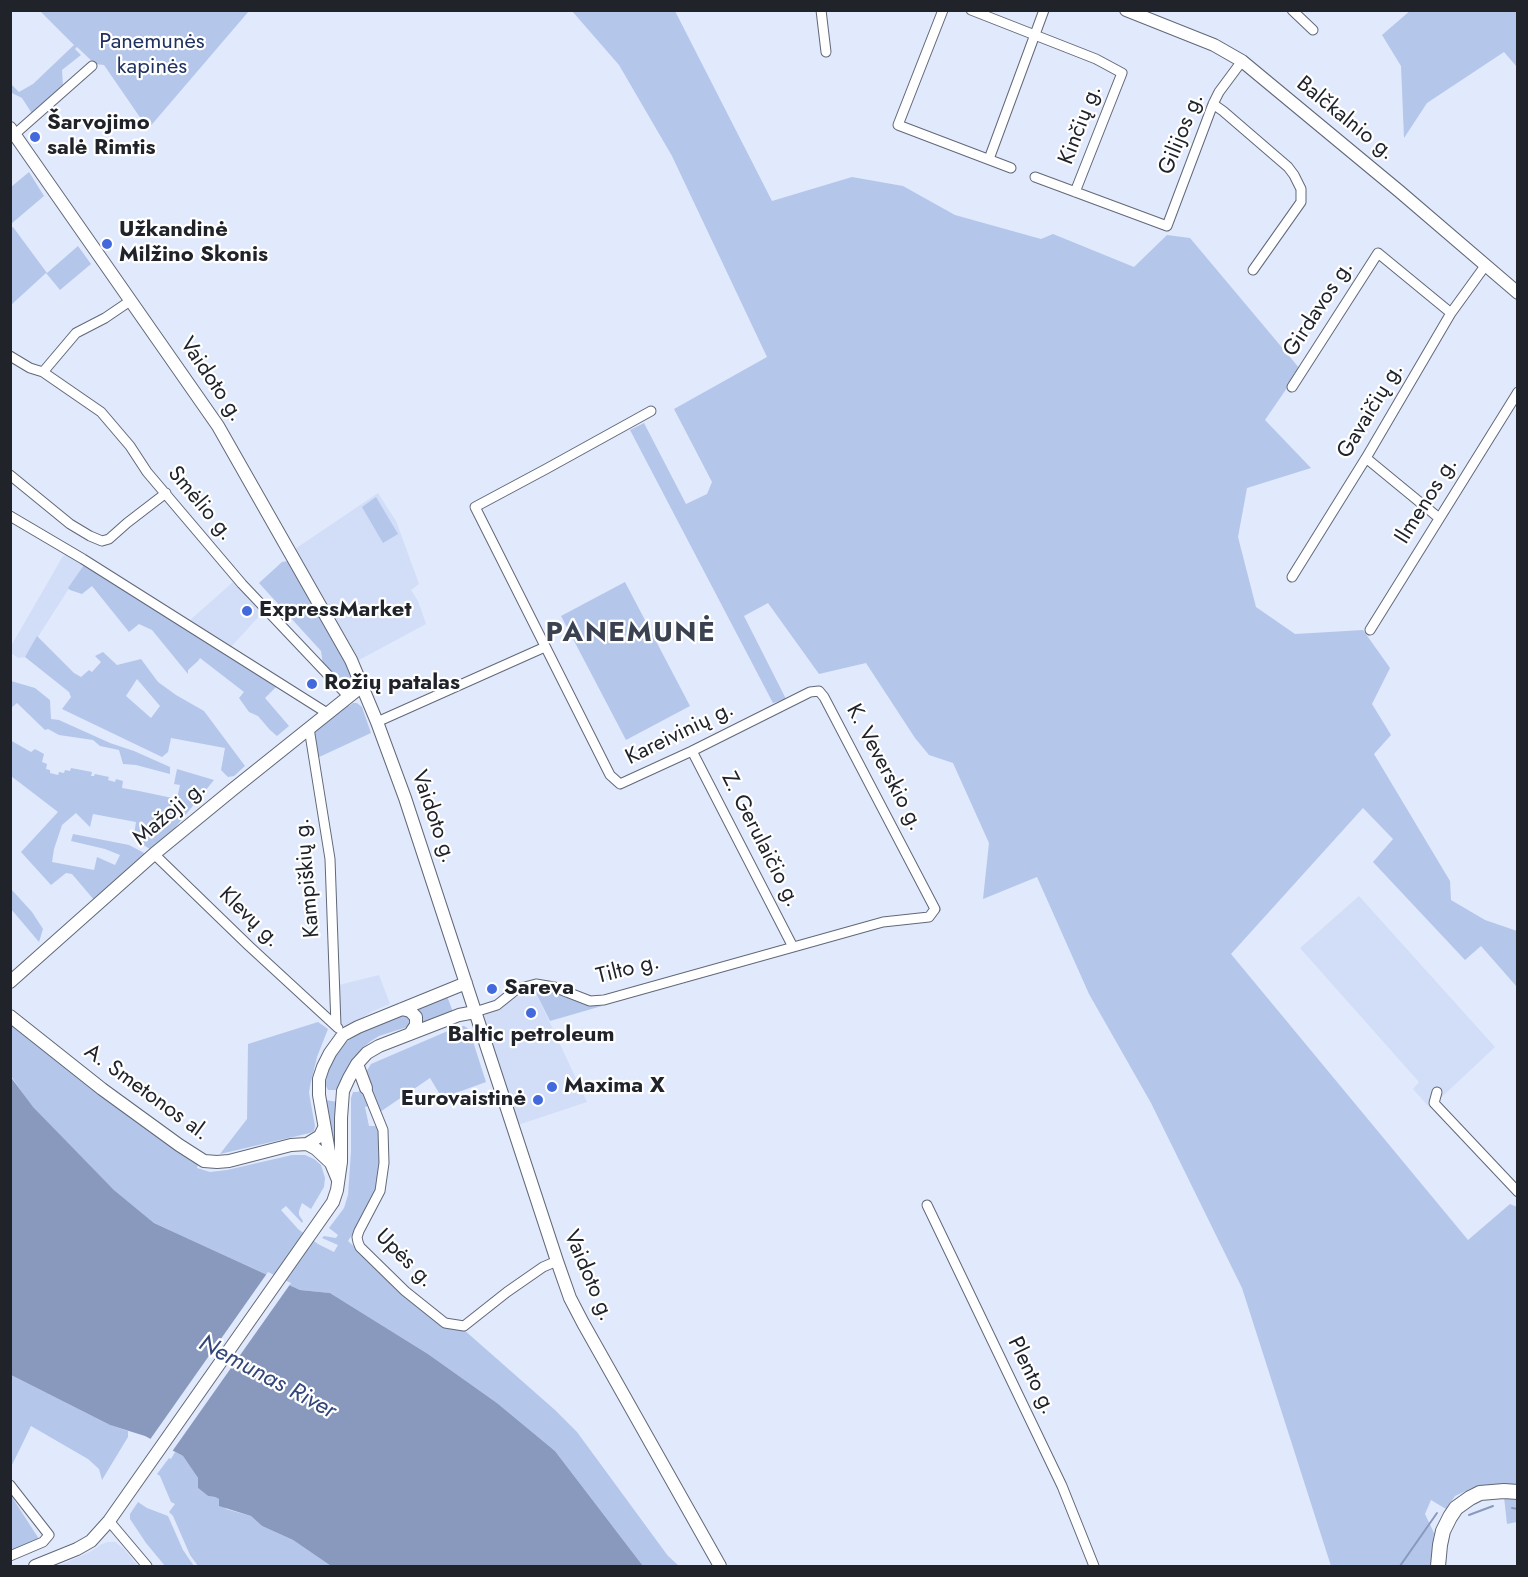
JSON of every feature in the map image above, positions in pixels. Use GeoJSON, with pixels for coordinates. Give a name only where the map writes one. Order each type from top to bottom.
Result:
{"type":"FeatureCollection","features":[{"type":"Feature","properties":{"kind":"main road","name":"Balčkalnio g."},"geometry":{"type":"LineString","coordinates":[[1126,10],[1214,45],[1242,62],[1518,293]]}},
{"type":"Feature","properties":{"kind":"main road","name":"Vaidoto g."},"geometry":{"type":"LineString","coordinates":[[13,131],[218,426],[345,650],[377,722],[405,798],[570,1298],[720,1566]]}},
{"type":"Feature","properties":{"kind":"main road","name":"Mažoji g."},"geometry":{"type":"LineString","coordinates":[[10,982],[154,854],[362,686]]}},
{"type":"Feature","properties":{"kind":"main road"},"geometry":{"type":"LineString","coordinates":[[338,1181],[331,1163],[319,1088],[323,1067],[340,1031],[358,1027],[466,983]]}},
{"type":"Feature","properties":{"kind":"main road"},"geometry":{"type":"LineString","coordinates":[[402,1009],[410,1011],[416,1017],[416,1025],[410,1034]]}},
{"type":"Feature","properties":{"kind":"main road","name":"Tilto g."},"geometry":{"type":"LineString","coordinates":[[35,1566],[77,1549],[91,1540],[110,1521],[333,1202],[337,1190],[342,1146],[341,1118],[344,1089],[357,1064],[372,1049],[459,1015],[475,1012]]}},
{"type":"Feature","properties":{"kind":"main road","name":"A. Smetonos al."},"geometry":{"type":"LineString","coordinates":[[10,1016],[102,1089],[204,1161],[229,1161],[291,1145],[307,1144]]}},
{"type":"Feature","properties":{"kind":"main road"},"geometry":{"type":"LineString","coordinates":[[357,1064],[366,1088]]}},
{"type":"Feature","properties":{"kind":"main road"},"geometry":{"type":"LineString","coordinates":[[319,1088],[325,1094],[332,1096],[356,1085],[366,1088]]}},
{"type":"Feature","properties":{"kind":"main road"},"geometry":{"type":"LineString","coordinates":[[324,1128],[320,1136],[307,1144],[331,1163]]}},
{"type":"Feature","properties":{"kind":"main road"},"geometry":{"type":"LineString","coordinates":[[1438,1566],[1443,1531],[1456,1508],[1480,1493],[1518,1492]]}},
{"type":"Feature","properties":{"kind":"street"},"geometry":{"type":"LineString","coordinates":[[821,10],[826,52]]}},
{"type":"Feature","properties":{"kind":"street"},"geometry":{"type":"LineString","coordinates":[[943,10],[898,125],[1011,168]]}},
{"type":"Feature","properties":{"kind":"street"},"geometry":{"type":"LineString","coordinates":[[971,10],[1035,35]]}},
{"type":"Feature","properties":{"kind":"street"},"geometry":{"type":"LineString","coordinates":[[989,159],[1044,10]]}},
{"type":"Feature","properties":{"kind":"street"},"geometry":{"type":"LineString","coordinates":[[1292,10],[1313,30]]}},
{"type":"Feature","properties":{"kind":"street","name":"Kinčių g."},"geometry":{"type":"LineString","coordinates":[[1035,35],[1096,59],[1122,73],[1075,192]]}},
{"type":"Feature","properties":{"kind":"street","name":"Gilijos g."},"geometry":{"type":"LineString","coordinates":[[1075,192],[1167,226],[1213,104],[1219,92],[1242,62]]}},
{"type":"Feature","properties":{"kind":"street"},"geometry":{"type":"LineString","coordinates":[[13,131],[92,66]]}},
{"type":"Feature","properties":{"kind":"street"},"geometry":{"type":"LineString","coordinates":[[1213,104],[1288,167],[1301,189],[1301,202],[1253,270]]}},
{"type":"Feature","properties":{"kind":"street"},"geometry":{"type":"LineString","coordinates":[[1035,177],[1075,192]]}},
{"type":"Feature","properties":{"kind":"street","name":"Girdavos g."},"geometry":{"type":"LineString","coordinates":[[1292,387],[1378,253],[1451,313]]}},
{"type":"Feature","properties":{"kind":"street","name":"Gavaičių g."},"geometry":{"type":"LineString","coordinates":[[1292,578],[1451,313],[1485,266]]}},
{"type":"Feature","properties":{"kind":"street"},"geometry":{"type":"LineString","coordinates":[[43,372],[76,333],[105,318],[130,300]]}},
{"type":"Feature","properties":{"kind":"street","name":"Smėlio g."},"geometry":{"type":"LineString","coordinates":[[10,356],[30,368],[43,372],[101,412],[130,446],[147,472],[242,584],[348,696]]}},
{"type":"Feature","properties":{"kind":"street","name":"Ilmenos g."},"geometry":{"type":"LineString","coordinates":[[1370,630],[1518,392]]}},
{"type":"Feature","properties":{"kind":"street"},"geometry":{"type":"LineString","coordinates":[[377,722],[545,647],[475,507],[651,411]]}},
{"type":"Feature","properties":{"kind":"street"},"geometry":{"type":"LineString","coordinates":[[1366,458],[1439,518]]}},
{"type":"Feature","properties":{"kind":"street"},"geometry":{"type":"LineString","coordinates":[[10,475],[70,524],[102,541],[166,493]]}},
{"type":"Feature","properties":{"kind":"street"},"geometry":{"type":"LineString","coordinates":[[10,516],[117,580],[327,713]]}},
{"type":"Feature","properties":{"kind":"street","name":"Kareivinių g."},"geometry":{"type":"LineString","coordinates":[[545,647],[610,775],[620,784],[692,751],[772,710]]}},
{"type":"Feature","properties":{"kind":"street","name":"K. Veverskio g."},"geometry":{"type":"LineString","coordinates":[[772,710],[810,692],[819,691],[824,697],[935,909]]}},
{"type":"Feature","properties":{"kind":"street","name":"Kampiškių g."},"geometry":{"type":"LineString","coordinates":[[309,728],[330,859],[340,1031]]}},
{"type":"Feature","properties":{"kind":"street","name":"Z. Gerulaičio g."},"geometry":{"type":"LineString","coordinates":[[692,751],[793,947]]}},
{"type":"Feature","properties":{"kind":"street","name":"Klevų g."},"geometry":{"type":"LineString","coordinates":[[154,854],[340,1031]]}},
{"type":"Feature","properties":{"kind":"street","name":"Tilto g."},"geometry":{"type":"LineString","coordinates":[[475,1012],[497,1005],[517,989],[536,984],[546,985],[582,999],[604,1000],[884,922],[929,917],[935,909]]}},
{"type":"Feature","properties":{"kind":"street","name":"Upės g."},"geometry":{"type":"LineString","coordinates":[[366,1088],[383,1130],[384,1162],[380,1191],[357,1237],[360,1247],[405,1291],[445,1323],[464,1326],[543,1267],[557,1262]]}},
{"type":"Feature","properties":{"kind":"street"},"geometry":{"type":"LineString","coordinates":[[1437,1092],[1434,1103],[1518,1192]]}},
{"type":"Feature","properties":{"kind":"street","name":"Plento g."},"geometry":{"type":"LineString","coordinates":[[927,1205],[1062,1486],[1094,1566]]}},
{"type":"Feature","properties":{"kind":"street"},"geometry":{"type":"LineString","coordinates":[[10,1485],[49,1535],[43,1542],[10,1556]]}},
{"type":"Feature","properties":{"kind":"street"},"geometry":{"type":"LineString","coordinates":[[110,1521],[147,1566]]}},
{"type":"Feature","properties":{"kind":"shaded area"},"geometry":{"type":"Polygon","coordinates":[[[378,493],[396,521],[419,584],[411,590],[418,601],[426,624],[359,660],[295,549],[378,493]]]}},
{"type":"Feature","properties":{"kind":"shaded area"},"geometry":{"type":"Polygon","coordinates":[[[66,555],[84,565],[25,657],[18,658],[11,653],[11,646],[63,556],[66,555]]]}},
{"type":"Feature","properties":{"kind":"shaded area"},"geometry":{"type":"Polygon","coordinates":[[[233,582],[262,613],[231,647],[189,621],[233,582]]]}},
{"type":"Feature","properties":{"kind":"shaded area"},"geometry":{"type":"Polygon","coordinates":[[[1359,896],[1495,1047],[1430,1108],[1413,1089],[1419,1082],[1300,948],[1359,896]]]}},
{"type":"Feature","properties":{"kind":"shaded area"},"geometry":{"type":"Polygon","coordinates":[[[379,975],[390,1004],[373,1011],[347,1027],[340,1024],[339,985],[379,975]]]}},
{"type":"Feature","properties":{"kind":"shaded area"},"geometry":{"type":"Polygon","coordinates":[[[535,991],[587,1102],[518,1125],[483,1018],[514,998],[535,991]]]}},
{"type":"Feature","properties":{"kind":"shaded area"},"geometry":{"type":"Polygon","coordinates":[[[108,1542],[115,1542],[124,1549],[138,1566],[58,1566],[90,1552],[108,1542]]]}},
{"type":"Feature","properties":{"kind":"green space"},"geometry":{"type":"Polygon","coordinates":[[[1411,10],[1517,11],[1517,67],[1504,52],[1427,103],[1404,138],[1401,66],[1382,35],[1411,10]]]}},
{"type":"Feature","properties":{"kind":"green space","name":"Panemunės kapinės"},"geometry":{"type":"Polygon","coordinates":[[[40,11],[249,11],[148,129],[104,65],[95,64],[77,47],[75,49],[81,55],[62,70],[63,87],[31,117],[31,112],[22,98],[11,94],[10,83],[19,92],[33,84],[74,45],[40,11]]]}},
{"type":"Feature","properties":{"kind":"green space"},"geometry":{"type":"Polygon","coordinates":[[[572,11],[675,11],[772,201],[852,177],[903,186],[955,215],[1041,239],[1053,234],[1134,267],[1167,235],[1190,238],[1300,369],[1265,420],[1311,468],[1247,488],[1238,537],[1256,607],[1295,634],[1363,630],[1390,668],[1372,704],[1391,735],[1374,754],[1450,881],[1451,900],[1485,920],[1517,931],[1517,987],[1481,946],[1465,960],[1373,862],[1393,839],[1363,808],[1231,954],[1468,1240],[1510,1204],[1517,1207],[1517,1487],[1504,1485],[1472,1488],[1455,1496],[1446,1509],[1431,1500],[1425,1514],[1434,1533],[1431,1566],[1331,1566],[1242,1288],[1151,1103],[1089,994],[1037,877],[983,899],[989,843],[953,763],[929,755],[915,738],[866,663],[819,674],[768,603],[744,616],[786,699],[773,703],[630,430],[644,423],[686,504],[707,494],[712,482],[674,409],[767,357],[672,156],[619,65],[572,11]]]}},
{"type":"Feature","properties":{"kind":"green space"},"geometry":{"type":"Polygon","coordinates":[[[29,172],[44,196],[11,224],[11,187],[29,172]]]}},
{"type":"Feature","properties":{"kind":"green space"},"geometry":{"type":"Polygon","coordinates":[[[13,227],[47,273],[78,246],[91,264],[60,290],[46,273],[11,305],[10,229],[13,227]]]}},
{"type":"Feature","properties":{"kind":"green space"},"geometry":{"type":"Polygon","coordinates":[[[376,497],[398,534],[383,543],[362,507],[376,497]]]}},
{"type":"Feature","properties":{"kind":"green space"},"geometry":{"type":"Polygon","coordinates":[[[288,561],[348,667],[352,680],[347,684],[344,684],[323,665],[321,651],[259,583],[282,562],[288,561]]]}},
{"type":"Feature","properties":{"kind":"green space"},"geometry":{"type":"Polygon","coordinates":[[[84,565],[276,687],[265,698],[289,726],[277,736],[258,716],[249,712],[239,698],[244,692],[200,658],[188,670],[188,674],[152,630],[139,624],[129,632],[92,586],[82,594],[70,590],[68,588],[84,565]]]}},
{"type":"Feature","properties":{"kind":"green space"},"geometry":{"type":"Polygon","coordinates":[[[625,582],[690,706],[626,740],[561,616],[625,582]]]}},
{"type":"Feature","properties":{"kind":"green space"},"geometry":{"type":"Polygon","coordinates":[[[37,636],[74,673],[81,677],[89,670],[92,672],[101,662],[95,656],[103,652],[117,665],[141,659],[158,682],[204,711],[245,766],[234,776],[228,777],[221,770],[225,748],[171,738],[168,752],[162,757],[62,709],[71,697],[69,692],[25,657],[37,636]],[[137,679],[126,696],[151,718],[160,706],[137,679]]]}},
{"type":"Feature","properties":{"kind":"green space"},"geometry":{"type":"Polygon","coordinates":[[[11,681],[35,688],[50,700],[51,719],[59,720],[170,767],[170,774],[123,764],[119,750],[100,746],[93,740],[59,735],[48,729],[45,730],[17,703],[11,708],[11,681]]]}},
{"type":"Feature","properties":{"kind":"green space"},"geometry":{"type":"Polygon","coordinates":[[[353,703],[362,707],[371,733],[317,758],[315,729],[347,704],[349,706],[353,703]]]}},
{"type":"Feature","properties":{"kind":"green space"},"geometry":{"type":"Polygon","coordinates":[[[10,740],[31,752],[35,749],[44,754],[42,762],[47,764],[46,769],[50,770],[50,773],[58,775],[59,772],[64,773],[65,770],[70,771],[71,768],[92,772],[91,776],[95,774],[109,777],[108,780],[115,782],[116,779],[123,781],[122,788],[177,799],[180,785],[174,784],[177,769],[214,780],[174,829],[150,849],[135,840],[136,822],[93,814],[90,827],[76,813],[62,825],[52,862],[94,870],[97,857],[115,865],[120,855],[71,841],[73,834],[129,845],[148,855],[95,901],[72,874],[66,873],[51,885],[21,852],[58,812],[11,776],[10,740]]]}},
{"type":"Feature","properties":{"kind":"green space"},"geometry":{"type":"Polygon","coordinates":[[[11,889],[32,912],[43,929],[39,942],[11,909],[11,889]]]}},
{"type":"Feature","properties":{"kind":"green space"},"geometry":{"type":"Polygon","coordinates":[[[548,990],[585,1005],[602,1006],[550,1021],[535,991],[548,990]]]}},
{"type":"Feature","properties":{"kind":"green space"},"geometry":{"type":"Polygon","coordinates":[[[447,996],[453,1012],[422,1025],[415,1010],[447,996]]]}},
{"type":"Feature","properties":{"kind":"green space"},"geometry":{"type":"Polygon","coordinates":[[[401,1015],[408,1016],[410,1020],[407,1027],[371,1041],[348,1068],[339,1089],[328,1090],[325,1084],[331,1062],[344,1044],[358,1033],[401,1015]]]}},
{"type":"Feature","properties":{"kind":"green space"},"geometry":{"type":"Polygon","coordinates":[[[10,1021],[198,1164],[197,1168],[210,1172],[227,1170],[292,1155],[305,1155],[314,1159],[321,1165],[325,1178],[324,1187],[311,1209],[302,1203],[299,1215],[302,1223],[286,1206],[281,1210],[298,1229],[318,1244],[334,1252],[338,1245],[322,1238],[324,1236],[336,1238],[338,1235],[329,1228],[344,1208],[348,1195],[351,1098],[353,1092],[360,1090],[368,1106],[365,1107],[369,1126],[377,1126],[382,1145],[376,1191],[366,1213],[348,1241],[401,1290],[442,1323],[463,1329],[555,1410],[577,1432],[668,1556],[679,1566],[643,1566],[555,1451],[497,1403],[428,1354],[330,1293],[300,1290],[154,1223],[114,1190],[32,1107],[11,1076],[10,1021]]]}},
{"type":"Feature","properties":{"kind":"green space"},"geometry":{"type":"Polygon","coordinates":[[[318,1022],[328,1029],[317,1057],[309,1093],[314,1131],[220,1154],[247,1119],[248,1044],[318,1022]]]}},
{"type":"Feature","properties":{"kind":"green space"},"geometry":{"type":"Polygon","coordinates":[[[464,1026],[469,1029],[486,1082],[442,1098],[430,1078],[380,1112],[366,1077],[371,1064],[464,1026]]]}},
{"type":"Feature","properties":{"kind":"green space"},"geometry":{"type":"Polygon","coordinates":[[[326,1100],[337,1102],[335,1157],[326,1100]]]}},
{"type":"Feature","properties":{"kind":"green space"},"geometry":{"type":"Polygon","coordinates":[[[11,1375],[110,1425],[128,1431],[128,1437],[102,1480],[99,1469],[88,1459],[31,1426],[11,1467],[11,1375]]]}},
{"type":"Feature","properties":{"kind":"green space"},"geometry":{"type":"Polygon","coordinates":[[[175,1452],[183,1456],[198,1478],[198,1488],[208,1496],[219,1499],[226,1509],[251,1516],[262,1526],[293,1540],[331,1566],[198,1566],[190,1555],[173,1516],[169,1512],[175,1504],[171,1502],[157,1474],[175,1452]]]}},
{"type":"Feature","properties":{"kind":"green space"},"geometry":{"type":"Polygon","coordinates":[[[10,1494],[39,1539],[11,1551],[10,1551],[10,1494]]]}},
{"type":"Feature","properties":{"kind":"green space"},"geometry":{"type":"Polygon","coordinates":[[[1504,1497],[1517,1498],[1517,1522],[1507,1524],[1504,1497]]]}},
{"type":"Feature","properties":{"kind":"green space"},"geometry":{"type":"Polygon","coordinates":[[[138,1502],[168,1516],[183,1550],[194,1566],[165,1566],[130,1519],[130,1514],[138,1502]]]}},
{"type":"Feature","properties":{"kind":"water","name":"Nemunas River"},"geometry":{"type":"Polygon","coordinates":[[[10,1076],[33,1107],[114,1190],[154,1223],[300,1290],[330,1293],[428,1354],[497,1403],[555,1451],[643,1566],[331,1566],[293,1540],[262,1526],[251,1516],[219,1506],[219,1499],[208,1496],[198,1488],[198,1478],[183,1456],[145,1436],[110,1425],[11,1375],[10,1076]]]}},
{"type":"Feature","properties":{"kind":"pier"},"geometry":{"type":"Polygon","coordinates":[[[268,1272],[291,1283],[171,1453],[149,1441],[268,1272]]]}},
{"type":"Feature","properties":{"kind":"waterway"},"geometry":{"type":"LineString","coordinates":[[1469,1515],[1493,1506]]}},
{"type":"Feature","properties":{"kind":"waterway"},"geometry":{"type":"LineString","coordinates":[[1512,1508],[1518,1509]]}},
{"type":"Feature","properties":{"kind":"waterway"},"geometry":{"type":"LineString","coordinates":[[1400,1566],[1437,1513]]}},
{"type":"Feature","properties":{"kind":"place","name":"Šarvojimo salė Rimtis"},"geometry":{"type":"Point","coordinates":[35,137]}},
{"type":"Feature","properties":{"kind":"place","name":"Užkandinė Milžino Skonis"},"geometry":{"type":"Point","coordinates":[107,244]}},
{"type":"Feature","properties":{"kind":"place","name":"ExpressMarket"},"geometry":{"type":"Point","coordinates":[247,611]}},
{"type":"Feature","properties":{"kind":"place","name":"Rožių patalas"},"geometry":{"type":"Point","coordinates":[312,684]}},
{"type":"Feature","properties":{"kind":"place","name":"Sareva"},"geometry":{"type":"Point","coordinates":[492,989]}},
{"type":"Feature","properties":{"kind":"place","name":"Baltic petroleum"},"geometry":{"type":"Point","coordinates":[531,1013]}},
{"type":"Feature","properties":{"kind":"place","name":"Maxima X"},"geometry":{"type":"Point","coordinates":[552,1087]}},
{"type":"Feature","properties":{"kind":"place","name":"Eurovaistinė"},"geometry":{"type":"Point","coordinates":[538,1100]}},
{"type":"Feature","properties":{"kind":"district","name":"PANEMUNĖ"},"geometry":{"type":"Point","coordinates":[631,634]}}]}
